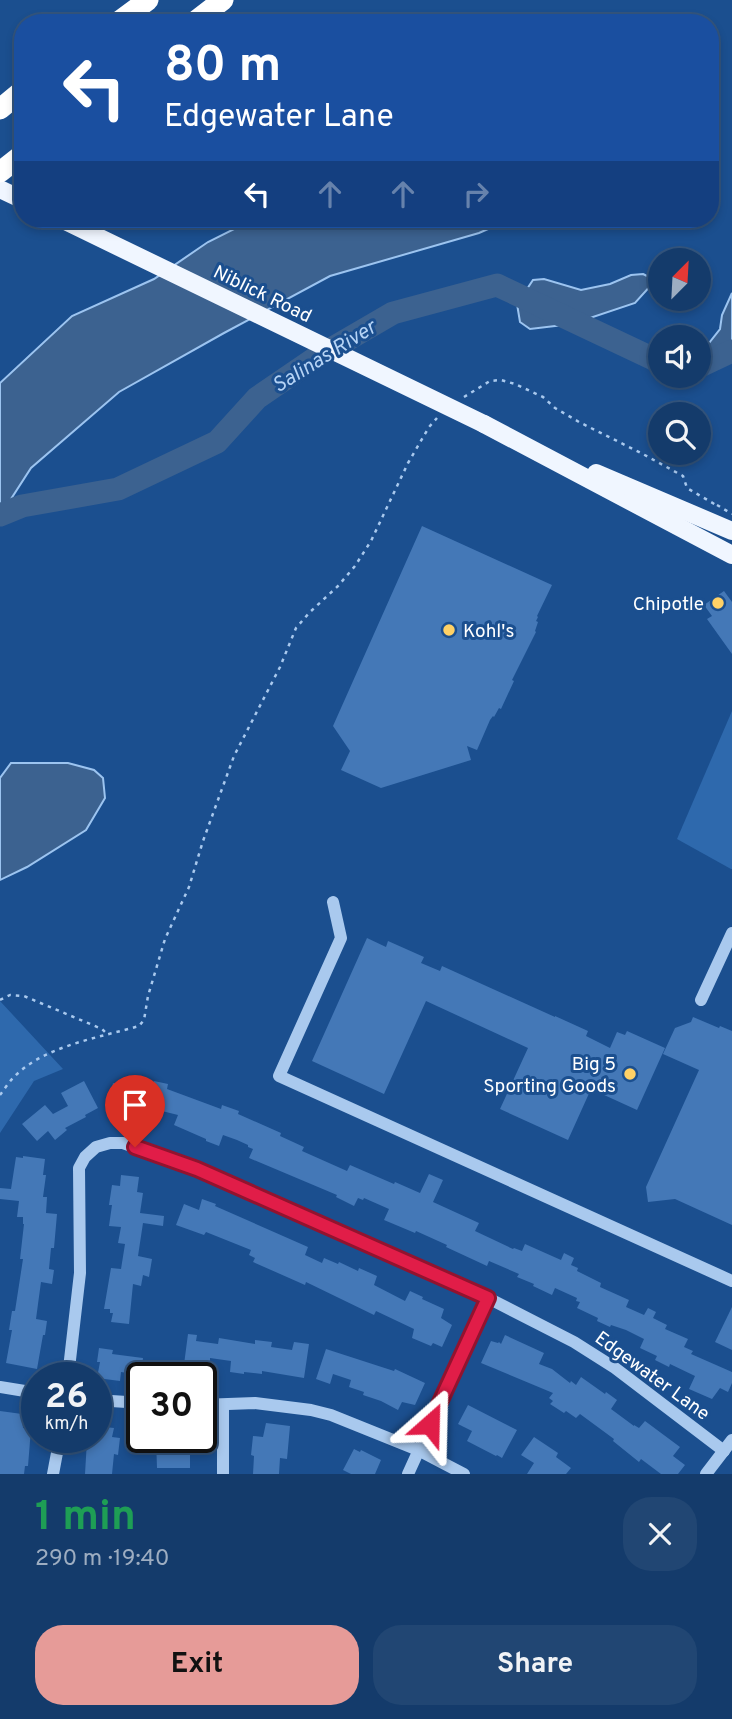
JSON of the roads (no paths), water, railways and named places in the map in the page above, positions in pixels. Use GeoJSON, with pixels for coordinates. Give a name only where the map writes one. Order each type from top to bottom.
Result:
{"type":"FeatureCollection","features":[{"type":"Feature","properties":{"kind":"highway"},"geometry":{"type":"LineString","coordinates":[[113,14],[129,0]]}},
{"type":"Feature","properties":{"kind":"highway"},"geometry":{"type":"LineString","coordinates":[[129,14],[148,0]]}},
{"type":"Feature","properties":{"kind":"highway"},"geometry":{"type":"LineString","coordinates":[[205,14],[223,0]]}},
{"type":"Feature","properties":{"kind":"highway"},"geometry":{"type":"LineString","coordinates":[[0,110],[14,99]]}},
{"type":"Feature","properties":{"kind":"highway"},"geometry":{"type":"LineString","coordinates":[[0,172],[14,161]]}},
{"type":"Feature","properties":{"kind":"main road","name":"Niblick Road"},"geometry":{"type":"LineString","coordinates":[[80,228],[484,424],[732,555]]}},
{"type":"Feature","properties":{"kind":"main road","name":"Niblick Road"},"geometry":{"type":"LineString","coordinates":[[484,424],[732,531]]}},
{"type":"Feature","properties":{"kind":"street"},"geometry":{"type":"LineString","coordinates":[[333,902],[341,938],[279,1076],[732,1281]]}},
{"type":"Feature","properties":{"kind":"street"},"geometry":{"type":"LineString","coordinates":[[701,1000],[732,933]]}},
{"type":"Feature","properties":{"kind":"street","name":"Edgewater Lane"},"geometry":{"type":"LineString","coordinates":[[70,1362],[80,1273],[79,1168],[85,1157],[96,1147],[123,1143],[197,1169],[488,1298],[574,1342],[615,1368],[724,1451]]}},
{"type":"Feature","properties":{"kind":"street"},"geometry":{"type":"LineString","coordinates":[[408,1474],[488,1298]]}},
{"type":"Feature","properties":{"kind":"street"},"geometry":{"type":"LineString","coordinates":[[0,1387],[21,1390]]}},
{"type":"Feature","properties":{"kind":"street"},"geometry":{"type":"LineString","coordinates":[[217,1405],[255,1404],[331,1415],[418,1450],[464,1474]]}},
{"type":"Feature","properties":{"kind":"street"},"geometry":{"type":"LineString","coordinates":[[223,1405],[223,1474]]}},
{"type":"Feature","properties":{"kind":"street"},"geometry":{"type":"LineString","coordinates":[[706,1474],[732,1440]]}},
{"type":"Feature","properties":{"kind":"street"},"geometry":{"type":"LineString","coordinates":[[53,1474],[57,1453]]}},
{"type":"Feature","properties":{"kind":"waterway","name":"Salinas River"},"geometry":{"type":"LineString","coordinates":[[0,515],[22,506],[118,489],[217,442],[257,398],[314,359],[393,313],[497,285],[648,356]]}},
{"type":"Feature","properties":{"kind":"waterway","name":"Salinas River"},"geometry":{"type":"LineString","coordinates":[[711,361],[732,351]]}},
{"type":"Feature","properties":{"kind":"place","name":"Chipotle"},"geometry":{"type":"Point","coordinates":[718,603]}},
{"type":"Feature","properties":{"kind":"place","name":"Kohl's"},"geometry":{"type":"Point","coordinates":[449,630]}},
{"type":"Feature","properties":{"kind":"place","name":"Big 5 Sporting Goods"},"geometry":{"type":"Point","coordinates":[630,1074]}}]}
